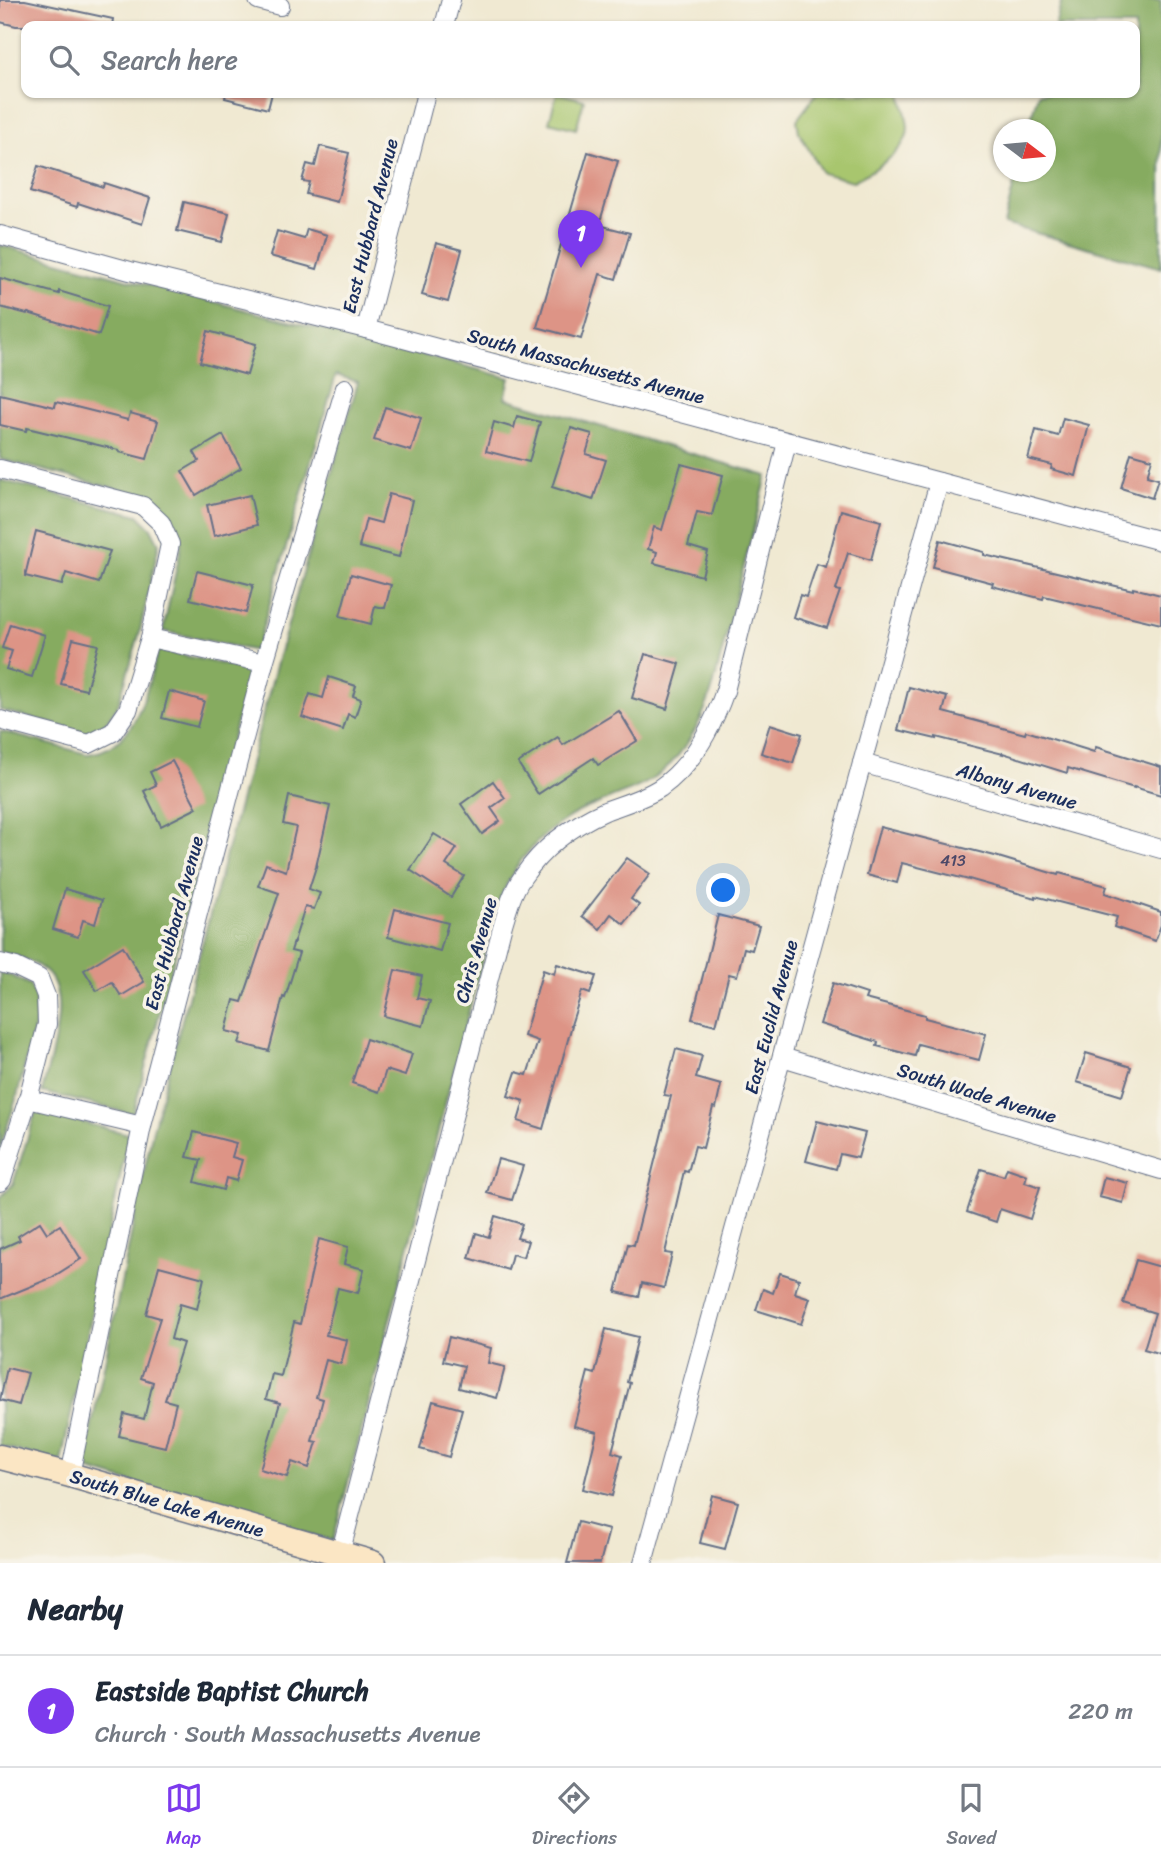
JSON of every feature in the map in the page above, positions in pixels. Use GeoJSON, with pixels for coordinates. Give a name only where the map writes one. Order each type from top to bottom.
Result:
{"type":"FeatureCollection","features":[{"type":"Feature","properties":{"kind":"main road","name":"South Blue Lake Avenue"},"geometry":{"type":"LineString","coordinates":[[0,1457],[70,1475],[337,1560],[373,1563]]}},
{"type":"Feature","properties":{"kind":"street"},"geometry":{"type":"LineString","coordinates":[[258,0],[280,6]]}},
{"type":"Feature","properties":{"kind":"street"},"geometry":{"type":"LineString","coordinates":[[445,21],[451,0]]}},
{"type":"Feature","properties":{"kind":"street","name":"East Hubbard Avenue"},"geometry":{"type":"LineString","coordinates":[[366,329],[425,98]]}},
{"type":"Feature","properties":{"kind":"street","name":"South Massachusetts Avenue"},"geometry":{"type":"LineString","coordinates":[[0,235],[130,271],[366,329],[1161,541]]}},
{"type":"Feature","properties":{"kind":"street","name":"East Hubbard Avenue"},"geometry":{"type":"LineString","coordinates":[[70,1475],[142,1126],[264,663],[345,388]]}},
{"type":"Feature","properties":{"kind":"street","name":"Chris Avenue"},"geometry":{"type":"LineString","coordinates":[[337,1560],[510,902],[521,879],[555,840],[575,825],[659,788],[684,766],[700,744],[725,691],[787,442]]}},
{"type":"Feature","properties":{"kind":"street"},"geometry":{"type":"LineString","coordinates":[[0,469],[143,506],[161,523],[170,544],[150,638],[128,710],[113,732],[89,744],[0,720]]}},
{"type":"Feature","properties":{"kind":"street","name":"East Euclid Avenue"},"geometry":{"type":"LineString","coordinates":[[643,1563],[939,482]]}},
{"type":"Feature","properties":{"kind":"street"},"geometry":{"type":"LineString","coordinates":[[150,638],[264,663]]}},
{"type":"Feature","properties":{"kind":"street","name":"Albany Avenue"},"geometry":{"type":"LineString","coordinates":[[862,763],[1161,849]]}},
{"type":"Feature","properties":{"kind":"street"},"geometry":{"type":"LineString","coordinates":[[0,963],[39,978],[46,996],[47,1024],[28,1099],[0,1182]]}},
{"type":"Feature","properties":{"kind":"street","name":"South Wade Avenue"},"geometry":{"type":"LineString","coordinates":[[782,1057],[1161,1170]]}},
{"type":"Feature","properties":{"kind":"street"},"geometry":{"type":"LineString","coordinates":[[28,1099],[142,1126]]}},
{"type":"Feature","properties":{"kind":"green space"},"geometry":{"type":"Polygon","coordinates":[[[1062,0],[1161,0],[1161,268],[1004,224],[1014,182],[1056,182],[1056,119],[1031,119],[1037,98],[1140,98],[1140,21],[1056,21],[1062,0]]]}},
{"type":"Feature","properties":{"kind":"green space"},"geometry":{"type":"Polygon","coordinates":[[[556,98],[584,100],[576,129],[549,122],[556,98]]]}},
{"type":"Feature","properties":{"kind":"green space"},"geometry":{"type":"Polygon","coordinates":[[[813,98],[902,98],[908,127],[907,136],[888,160],[853,181],[822,173],[799,132],[797,120],[813,98]]]}},
{"type":"Feature","properties":{"kind":"green space"},"geometry":{"type":"Polygon","coordinates":[[[0,245],[510,378],[505,398],[767,476],[713,687],[690,739],[673,762],[651,780],[580,811],[553,828],[528,851],[503,892],[491,925],[333,1541],[83,1468],[153,1129],[276,666],[358,382],[336,375],[256,651],[163,631],[181,547],[172,520],[145,496],[0,459],[0,245]]]}},
{"type":"Feature","properties":{"kind":"green space"},"geometry":{"type":"Polygon","coordinates":[[[0,480],[138,515],[151,528],[159,544],[139,635],[118,705],[104,725],[87,733],[0,710],[0,480]]]}},
{"type":"Feature","properties":{"kind":"green space"},"geometry":{"type":"Polygon","coordinates":[[[158,650],[250,670],[133,1114],[42,1092],[57,1029],[57,995],[53,982],[40,967],[0,952],[0,731],[87,754],[104,750],[118,741],[137,715],[158,650]]]}},
{"type":"Feature","properties":{"kind":"green space"},"geometry":{"type":"Polygon","coordinates":[[[0,973],[30,985],[35,998],[36,1022],[0,1149],[0,973]]]}},
{"type":"Feature","properties":{"kind":"green space"},"geometry":{"type":"Polygon","coordinates":[[[36,1111],[129,1134],[61,1462],[0,1446],[0,1198],[13,1184],[36,1111]]]}},
{"type":"Feature","properties":{"kind":"building"},"geometry":{"type":"Polygon","coordinates":[[[0,0],[25,0],[113,19],[21,21],[21,26],[0,22],[0,0]]]}},
{"type":"Feature","properties":{"kind":"building"},"geometry":{"type":"Polygon","coordinates":[[[225,98],[271,98],[268,109],[225,98]]]}},
{"type":"Feature","properties":{"kind":"building"},"geometry":{"type":"Polygon","coordinates":[[[320,146],[349,153],[337,202],[306,194],[309,182],[302,181],[307,164],[315,166],[320,146]]]}},
{"type":"Feature","properties":{"kind":"building"},"geometry":{"type":"Polygon","coordinates":[[[588,152],[618,161],[599,225],[630,233],[616,279],[600,274],[581,339],[537,327],[588,152]]]}},
{"type":"Feature","properties":{"kind":"building"},"geometry":{"type":"Polygon","coordinates":[[[38,166],[103,187],[104,183],[150,198],[142,224],[78,203],[77,207],[30,192],[38,166]]]}},
{"type":"Feature","properties":{"kind":"building"},"geometry":{"type":"Polygon","coordinates":[[[184,202],[229,213],[222,242],[177,231],[184,202]]]}},
{"type":"Feature","properties":{"kind":"building"},"geometry":{"type":"Polygon","coordinates":[[[307,229],[327,235],[317,269],[270,256],[277,231],[304,239],[307,229]]]}},
{"type":"Feature","properties":{"kind":"building"},"geometry":{"type":"Polygon","coordinates":[[[436,243],[462,250],[448,302],[422,295],[436,243]]]}},
{"type":"Feature","properties":{"kind":"building"},"geometry":{"type":"Polygon","coordinates":[[[0,278],[59,294],[59,291],[108,306],[99,335],[0,307],[0,278]]]}},
{"type":"Feature","properties":{"kind":"building"},"geometry":{"type":"Polygon","coordinates":[[[208,331],[256,344],[247,375],[200,362],[208,331]]]}},
{"type":"Feature","properties":{"kind":"building"},"geometry":{"type":"Polygon","coordinates":[[[0,394],[55,407],[56,402],[128,420],[130,413],[158,421],[147,459],[27,428],[26,431],[0,425],[0,394]]]}},
{"type":"Feature","properties":{"kind":"building"},"geometry":{"type":"Polygon","coordinates":[[[385,407],[421,418],[411,451],[374,440],[385,407]]]}},
{"type":"Feature","properties":{"kind":"building"},"geometry":{"type":"Polygon","coordinates":[[[517,416],[540,422],[529,462],[486,451],[494,422],[514,428],[517,416]]]}},
{"type":"Feature","properties":{"kind":"building"},"geometry":{"type":"Polygon","coordinates":[[[1063,418],[1089,425],[1076,476],[1051,469],[1052,465],[1028,459],[1036,430],[1058,436],[1063,418]]]}},
{"type":"Feature","properties":{"kind":"building"},"geometry":{"type":"Polygon","coordinates":[[[571,428],[592,434],[586,454],[606,460],[593,500],[552,487],[571,428]]]}},
{"type":"Feature","properties":{"kind":"building"},"geometry":{"type":"Polygon","coordinates":[[[223,435],[241,468],[196,495],[182,471],[199,461],[194,452],[223,435]]]}},
{"type":"Feature","properties":{"kind":"building"},"geometry":{"type":"Polygon","coordinates":[[[1131,453],[1152,459],[1147,476],[1158,479],[1152,498],[1121,488],[1131,453]]]}},
{"type":"Feature","properties":{"kind":"building"},"geometry":{"type":"Polygon","coordinates":[[[681,464],[723,475],[712,515],[697,512],[688,546],[708,552],[702,576],[654,563],[657,552],[648,549],[654,527],[662,530],[681,464]]]}},
{"type":"Feature","properties":{"kind":"building"},"geometry":{"type":"Polygon","coordinates":[[[389,494],[412,500],[399,557],[359,547],[366,519],[381,523],[389,494]]]}},
{"type":"Feature","properties":{"kind":"building"},"geometry":{"type":"Polygon","coordinates":[[[250,495],[257,525],[214,536],[207,505],[250,495]]]}},
{"type":"Feature","properties":{"kind":"building"},"geometry":{"type":"Polygon","coordinates":[[[841,510],[881,521],[871,560],[848,553],[836,590],[840,591],[827,628],[793,617],[800,595],[806,597],[817,564],[826,567],[841,510]]]}},
{"type":"Feature","properties":{"kind":"building"},"geometry":{"type":"Polygon","coordinates":[[[36,531],[110,551],[99,583],[66,573],[62,585],[25,576],[36,531]]]}},
{"type":"Feature","properties":{"kind":"building"},"geometry":{"type":"Polygon","coordinates":[[[940,540],[984,552],[984,555],[1161,595],[1161,624],[1044,596],[1043,599],[933,567],[940,540]]]}},
{"type":"Feature","properties":{"kind":"building"},"geometry":{"type":"Polygon","coordinates":[[[197,571],[253,585],[246,613],[190,599],[197,571]]]}},
{"type":"Feature","properties":{"kind":"building"},"geometry":{"type":"Polygon","coordinates":[[[351,574],[391,585],[385,608],[375,606],[371,624],[340,616],[351,574]]]}},
{"type":"Feature","properties":{"kind":"building"},"geometry":{"type":"Polygon","coordinates":[[[10,624],[45,635],[32,677],[6,669],[12,651],[2,648],[10,624]]]}},
{"type":"Feature","properties":{"kind":"building"},"geometry":{"type":"Polygon","coordinates":[[[73,639],[98,645],[86,690],[61,684],[73,639]]]}},
{"type":"Feature","properties":{"kind":"building"},"geometry":{"type":"Polygon","coordinates":[[[645,654],[680,664],[667,709],[632,698],[645,654]]]}},
{"type":"Feature","properties":{"kind":"building"},"geometry":{"type":"Polygon","coordinates":[[[329,677],[356,686],[353,696],[361,699],[355,717],[348,714],[343,730],[302,717],[310,694],[323,698],[329,677]]]}},
{"type":"Feature","properties":{"kind":"building"},"geometry":{"type":"Polygon","coordinates":[[[909,687],[947,697],[943,712],[1025,734],[1026,731],[1094,752],[1096,747],[1161,767],[1161,795],[1068,768],[1067,773],[1003,753],[898,730],[909,687]]]}},
{"type":"Feature","properties":{"kind":"building"},"geometry":{"type":"Polygon","coordinates":[[[169,691],[204,701],[197,727],[162,718],[169,691]]]}},
{"type":"Feature","properties":{"kind":"building"},"geometry":{"type":"Polygon","coordinates":[[[619,711],[637,741],[598,765],[593,758],[538,794],[518,763],[558,737],[563,745],[619,711]]]}},
{"type":"Feature","properties":{"kind":"building"},"geometry":{"type":"Polygon","coordinates":[[[770,724],[802,734],[793,763],[761,753],[770,724]]]}},
{"type":"Feature","properties":{"kind":"building"},"geometry":{"type":"Polygon","coordinates":[[[172,761],[197,808],[161,826],[144,791],[156,785],[150,772],[172,761]]]}},
{"type":"Feature","properties":{"kind":"building"},"geometry":{"type":"Polygon","coordinates":[[[493,781],[505,798],[491,808],[500,821],[482,834],[461,804],[493,781]]]}},
{"type":"Feature","properties":{"kind":"building"},"geometry":{"type":"Polygon","coordinates":[[[289,796],[330,806],[309,889],[320,893],[314,909],[305,907],[291,951],[299,953],[285,998],[283,997],[269,1051],[239,1043],[242,1035],[226,1031],[234,1000],[242,1002],[279,893],[258,886],[266,864],[286,871],[296,827],[283,824],[289,796]]]}},
{"type":"Feature","properties":{"kind":"building"},"geometry":{"type":"Polygon","coordinates":[[[880,827],[1107,886],[1105,893],[1161,912],[1161,925],[1155,941],[1114,927],[1117,917],[902,863],[897,883],[867,875],[880,827]]]}},
{"type":"Feature","properties":{"kind":"building"},"geometry":{"type":"Polygon","coordinates":[[[434,834],[457,848],[446,865],[464,876],[451,897],[410,870],[434,834]]]}},
{"type":"Feature","properties":{"kind":"building"},"geometry":{"type":"Polygon","coordinates":[[[627,858],[650,874],[631,899],[639,905],[624,924],[611,914],[600,929],[582,916],[627,858]]]}},
{"type":"Feature","properties":{"kind":"building"},"geometry":{"type":"Polygon","coordinates":[[[65,889],[102,900],[95,924],[83,920],[78,937],[53,929],[65,889]]]}},
{"type":"Feature","properties":{"kind":"building"},"geometry":{"type":"Polygon","coordinates":[[[395,909],[448,923],[440,951],[388,937],[395,909]]]}},
{"type":"Feature","properties":{"kind":"building"},"geometry":{"type":"Polygon","coordinates":[[[718,915],[759,926],[752,950],[744,948],[737,976],[729,974],[716,1025],[692,1019],[718,915]]]}},
{"type":"Feature","properties":{"kind":"building"},"geometry":{"type":"Polygon","coordinates":[[[123,946],[144,982],[121,996],[112,982],[97,991],[84,970],[123,946]]]}},
{"type":"Feature","properties":{"kind":"building"},"geometry":{"type":"Polygon","coordinates":[[[557,964],[596,976],[590,994],[582,991],[543,1129],[518,1121],[524,1101],[508,1096],[516,1072],[527,1075],[538,1041],[524,1036],[543,970],[554,974],[557,964]]]}},
{"type":"Feature","properties":{"kind":"building"},"geometry":{"type":"Polygon","coordinates":[[[395,970],[422,976],[417,998],[430,1001],[423,1026],[384,1016],[395,970]]]}},
{"type":"Feature","properties":{"kind":"building"},"geometry":{"type":"Polygon","coordinates":[[[833,983],[867,994],[865,999],[986,1034],[979,1060],[918,1044],[915,1056],[877,1046],[878,1042],[820,1024],[833,983]]]}},
{"type":"Feature","properties":{"kind":"building"},"geometry":{"type":"Polygon","coordinates":[[[366,1039],[412,1054],[405,1076],[386,1070],[379,1092],[352,1083],[366,1039]]]}},
{"type":"Feature","properties":{"kind":"building"},"geometry":{"type":"Polygon","coordinates":[[[676,1049],[702,1056],[696,1078],[721,1085],[703,1148],[695,1146],[688,1172],[684,1171],[665,1253],[672,1254],[664,1288],[642,1283],[639,1297],[616,1292],[628,1244],[634,1245],[671,1096],[664,1095],[676,1049]]]}},
{"type":"Feature","properties":{"kind":"building"},"geometry":{"type":"Polygon","coordinates":[[[1086,1053],[1131,1067],[1122,1096],[1077,1082],[1086,1053]]]}},
{"type":"Feature","properties":{"kind":"building"},"geometry":{"type":"Polygon","coordinates":[[[817,1121],[865,1133],[858,1158],[840,1154],[836,1169],[806,1161],[817,1121]]]}},
{"type":"Feature","properties":{"kind":"building"},"geometry":{"type":"Polygon","coordinates":[[[194,1132],[236,1143],[232,1157],[242,1160],[236,1181],[226,1178],[223,1190],[195,1182],[201,1160],[187,1157],[194,1132]]]}},
{"type":"Feature","properties":{"kind":"building"},"geometry":{"type":"Polygon","coordinates":[[[498,1159],[523,1166],[512,1200],[487,1193],[498,1159]]]}},
{"type":"Feature","properties":{"kind":"building"},"geometry":{"type":"Polygon","coordinates":[[[1007,1168],[1027,1175],[1025,1182],[1040,1187],[1030,1219],[1000,1209],[996,1222],[967,1212],[981,1169],[1004,1176],[1007,1168]]]}},
{"type":"Feature","properties":{"kind":"building"},"geometry":{"type":"Polygon","coordinates":[[[1104,1177],[1128,1183],[1123,1203],[1099,1197],[1104,1177]]]}},
{"type":"Feature","properties":{"kind":"building"},"geometry":{"type":"Polygon","coordinates":[[[495,1216],[522,1224],[517,1238],[528,1241],[523,1257],[512,1254],[508,1270],[469,1258],[476,1233],[489,1237],[495,1216]]]}},
{"type":"Feature","properties":{"kind":"building"},"geometry":{"type":"Polygon","coordinates":[[[40,1222],[47,1233],[60,1225],[81,1259],[51,1278],[0,1299],[0,1249],[20,1240],[18,1236],[40,1222]]]}},
{"type":"Feature","properties":{"kind":"building"},"geometry":{"type":"Polygon","coordinates":[[[319,1239],[348,1247],[344,1264],[364,1269],[358,1293],[338,1288],[326,1335],[347,1340],[341,1364],[326,1360],[316,1397],[323,1399],[312,1441],[317,1442],[309,1468],[292,1462],[287,1477],[260,1469],[280,1403],[266,1399],[272,1374],[281,1376],[294,1322],[300,1324],[319,1239]]]}},
{"type":"Feature","properties":{"kind":"building"},"geometry":{"type":"Polygon","coordinates":[[[1136,1260],[1161,1267],[1161,1354],[1144,1349],[1155,1313],[1123,1303],[1136,1260]]]}},
{"type":"Feature","properties":{"kind":"building"},"geometry":{"type":"Polygon","coordinates":[[[159,1266],[204,1278],[197,1309],[180,1304],[171,1339],[183,1343],[165,1400],[176,1403],[165,1447],[119,1436],[124,1414],[144,1419],[153,1382],[141,1378],[160,1318],[146,1314],[159,1266]]]}},
{"type":"Feature","properties":{"kind":"building"},"geometry":{"type":"Polygon","coordinates":[[[780,1273],[799,1279],[795,1293],[810,1298],[801,1324],[756,1310],[763,1289],[773,1293],[780,1273]]]}},
{"type":"Feature","properties":{"kind":"building"},"geometry":{"type":"Polygon","coordinates":[[[606,1329],[638,1337],[627,1382],[630,1383],[612,1452],[622,1455],[612,1496],[583,1489],[597,1432],[574,1426],[588,1372],[595,1374],[606,1329]]]}},
{"type":"Feature","properties":{"kind":"building"},"geometry":{"type":"Polygon","coordinates":[[[449,1337],[491,1348],[488,1363],[505,1367],[497,1398],[459,1388],[464,1366],[443,1361],[449,1337]]]}},
{"type":"Feature","properties":{"kind":"building"},"geometry":{"type":"Polygon","coordinates":[[[7,1368],[28,1373],[19,1405],[0,1400],[7,1368]]]}},
{"type":"Feature","properties":{"kind":"building"},"geometry":{"type":"Polygon","coordinates":[[[433,1401],[462,1409],[449,1457],[420,1449],[433,1401]]]}},
{"type":"Feature","properties":{"kind":"building"},"geometry":{"type":"Polygon","coordinates":[[[712,1495],[738,1502],[725,1549],[700,1543],[712,1495]]]}},
{"type":"Feature","properties":{"kind":"building"},"geometry":{"type":"Polygon","coordinates":[[[578,1522],[609,1530],[600,1563],[567,1563],[578,1522]]]}},
{"type":"Feature","properties":{"kind":"place","name":"Eastside Baptist Church"},"geometry":{"type":"Point","coordinates":[581,268]}}]}
